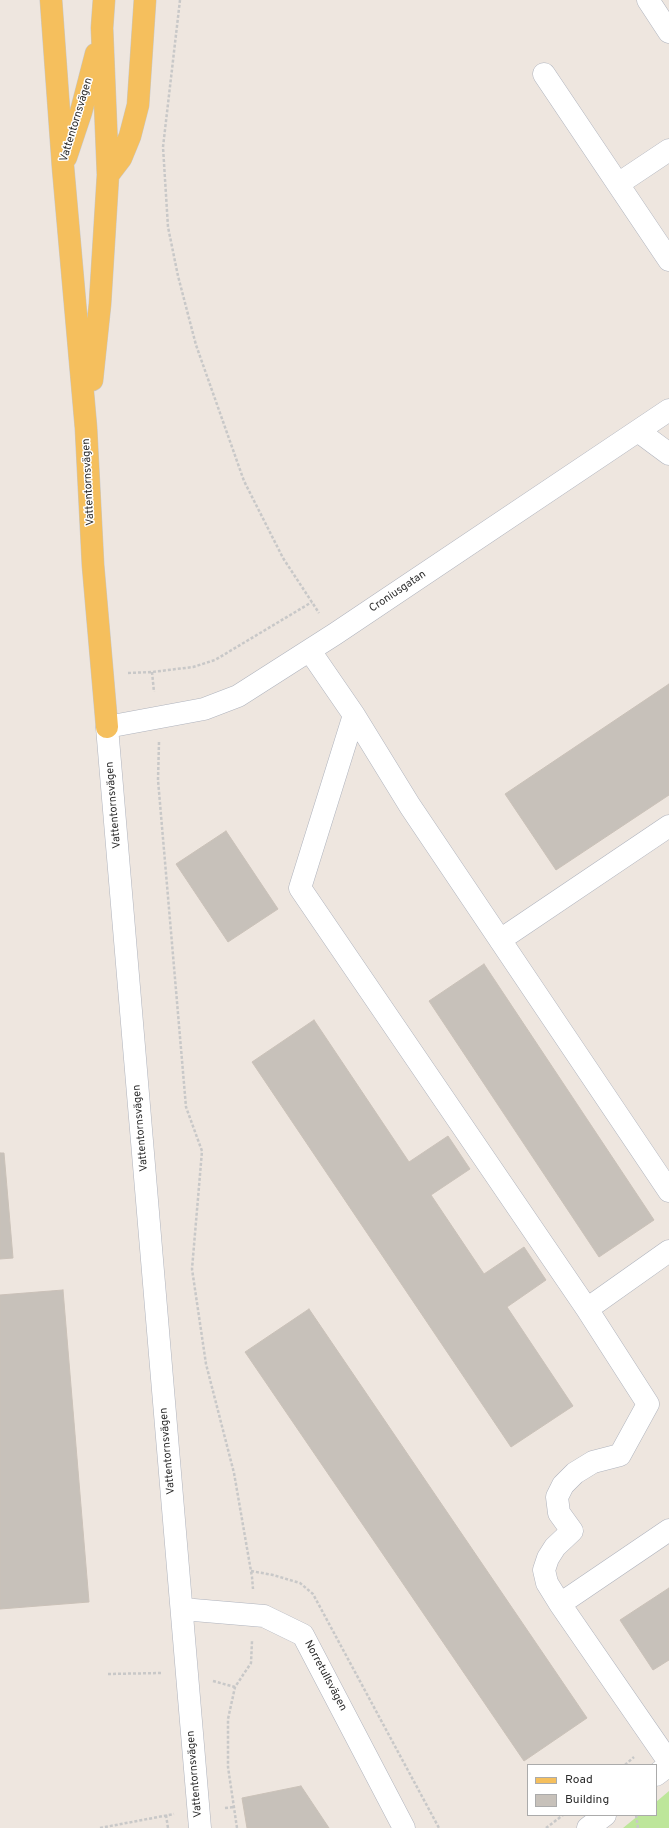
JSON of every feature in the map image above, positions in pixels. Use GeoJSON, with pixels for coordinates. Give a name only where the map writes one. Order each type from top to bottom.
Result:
{"type":"FeatureCollection","features":[{"type":"Feature","properties":{"kind":"main road"},"geometry":{"type":"LineString","coordinates":[[51,0],[63,167]]}},
{"type":"Feature","properties":{"kind":"main road","name":"Vattentornsvägen"},"geometry":{"type":"LineString","coordinates":[[86,428],[100,304],[108,175],[102,28],[104,0]]}},
{"type":"Feature","properties":{"kind":"main road"},"geometry":{"type":"LineString","coordinates":[[108,175],[120,158],[130,136],[138,105],[145,0]]}},
{"type":"Feature","properties":{"kind":"main road","name":"Vattentornsvägen"},"geometry":{"type":"LineString","coordinates":[[102,28],[81,112],[63,167],[86,428],[92,565],[107,727]]}},
{"type":"Feature","properties":{"kind":"street"},"geometry":{"type":"LineString","coordinates":[[648,0],[669,32]]}},
{"type":"Feature","properties":{"kind":"street"},"geometry":{"type":"LineString","coordinates":[[544,74],[669,260]]}},
{"type":"Feature","properties":{"kind":"street"},"geometry":{"type":"LineString","coordinates":[[618,184],[669,150]]}},
{"type":"Feature","properties":{"kind":"street","name":"Croniusgatan"},"geometry":{"type":"LineString","coordinates":[[107,727],[157,719],[204,709],[238,696],[310,651],[669,410]]}},
{"type":"Feature","properties":{"kind":"street"},"geometry":{"type":"LineString","coordinates":[[638,430],[669,454]]}},
{"type":"Feature","properties":{"kind":"street"},"geometry":{"type":"LineString","coordinates":[[310,651],[354,715],[410,806],[669,1191]]}},
{"type":"Feature","properties":{"kind":"street"},"geometry":{"type":"LineString","coordinates":[[354,715],[300,888],[587,1309],[648,1404],[620,1455],[593,1462],[575,1473],[563,1485],[557,1497],[559,1513],[572,1531],[555,1547],[548,1558],[544,1570],[548,1583],[560,1604],[669,1762]]}},
{"type":"Feature","properties":{"kind":"street","name":"Vattentornsvägen"},"geometry":{"type":"LineString","coordinates":[[107,727],[199,1820]]}},
{"type":"Feature","properties":{"kind":"street"},"geometry":{"type":"LineString","coordinates":[[500,940],[669,826]]}},
{"type":"Feature","properties":{"kind":"street"},"geometry":{"type":"LineString","coordinates":[[587,1309],[669,1251]]}},
{"type":"Feature","properties":{"kind":"street"},"geometry":{"type":"LineString","coordinates":[[560,1604],[669,1530]]}},
{"type":"Feature","properties":{"kind":"street","name":"Norretullsvägen"},"geometry":{"type":"LineString","coordinates":[[182,1609],[264,1616],[303,1635],[404,1828]]}},
{"type":"Feature","properties":{"kind":"street"},"geometry":{"type":"LineString","coordinates":[[657,1774],[669,1765]]}},
{"type":"Feature","properties":{"kind":"street"},"geometry":{"type":"LineString","coordinates":[[588,1828],[604,1816]]}},
{"type":"Feature","properties":{"kind":"path"},"geometry":{"type":"LineString","coordinates":[[180,0],[163,147],[168,228],[178,276],[196,345],[244,481],[283,558],[335,634]]}},
{"type":"Feature","properties":{"kind":"path"},"geometry":{"type":"LineString","coordinates":[[237,1828],[228,1767],[228,1719],[235,1687],[251,1663],[254,1615],[251,1570],[234,1473],[206,1364],[192,1269],[202,1151],[186,1107],[158,780],[160,752],[152,672],[193,667],[215,660],[312,602]]}},
{"type":"Feature","properties":{"kind":"path"},"geometry":{"type":"LineString","coordinates":[[100,1828],[166,1815],[199,1820],[234,1807]]}},
{"type":"Feature","properties":{"kind":"path"},"geometry":{"type":"LineString","coordinates":[[166,1815],[168,1828]]}},
{"type":"Feature","properties":{"kind":"path"},"geometry":{"type":"LineString","coordinates":[[546,1828],[562,1816]]}},
{"type":"Feature","properties":{"kind":"path"},"geometry":{"type":"LineString","coordinates":[[636,1816],[638,1828]]}},
{"type":"Feature","properties":{"kind":"green space"},"geometry":{"type":"Polygon","coordinates":[[[669,1791],[669,1828],[623,1828],[638,1816],[657,1816],[657,1801],[669,1791]]]}},
{"type":"Feature","properties":{"kind":"building"},"geometry":{"type":"Polygon","coordinates":[[[669,684],[669,795],[556,870],[505,794],[669,684]]]}},
{"type":"Feature","properties":{"kind":"building"},"geometry":{"type":"Polygon","coordinates":[[[226,831],[278,909],[228,942],[176,864],[226,831]]]}},
{"type":"Feature","properties":{"kind":"building"},"geometry":{"type":"Polygon","coordinates":[[[484,964],[654,1220],[599,1257],[429,1001],[484,964]]]}},
{"type":"Feature","properties":{"kind":"building"},"geometry":{"type":"Polygon","coordinates":[[[314,1020],[409,1162],[448,1136],[470,1169],[431,1195],[484,1274],[524,1247],[546,1280],[507,1307],[573,1406],[511,1447],[252,1062],[314,1020]]]}},
{"type":"Feature","properties":{"kind":"building"},"geometry":{"type":"Polygon","coordinates":[[[0,1153],[4,1153],[13,1258],[0,1259],[0,1153]]]}},
{"type":"Feature","properties":{"kind":"building"},"geometry":{"type":"Polygon","coordinates":[[[63,1290],[89,1602],[0,1609],[0,1295],[63,1290]]]}},
{"type":"Feature","properties":{"kind":"building"},"geometry":{"type":"Polygon","coordinates":[[[309,1309],[587,1718],[524,1761],[245,1352],[309,1309]]]}},
{"type":"Feature","properties":{"kind":"building"},"geometry":{"type":"Polygon","coordinates":[[[669,1588],[669,1660],[653,1670],[620,1620],[669,1588]]]}},
{"type":"Feature","properties":{"kind":"building"},"geometry":{"type":"Polygon","coordinates":[[[301,1786],[329,1828],[247,1828],[242,1798],[301,1786]]]}}]}
